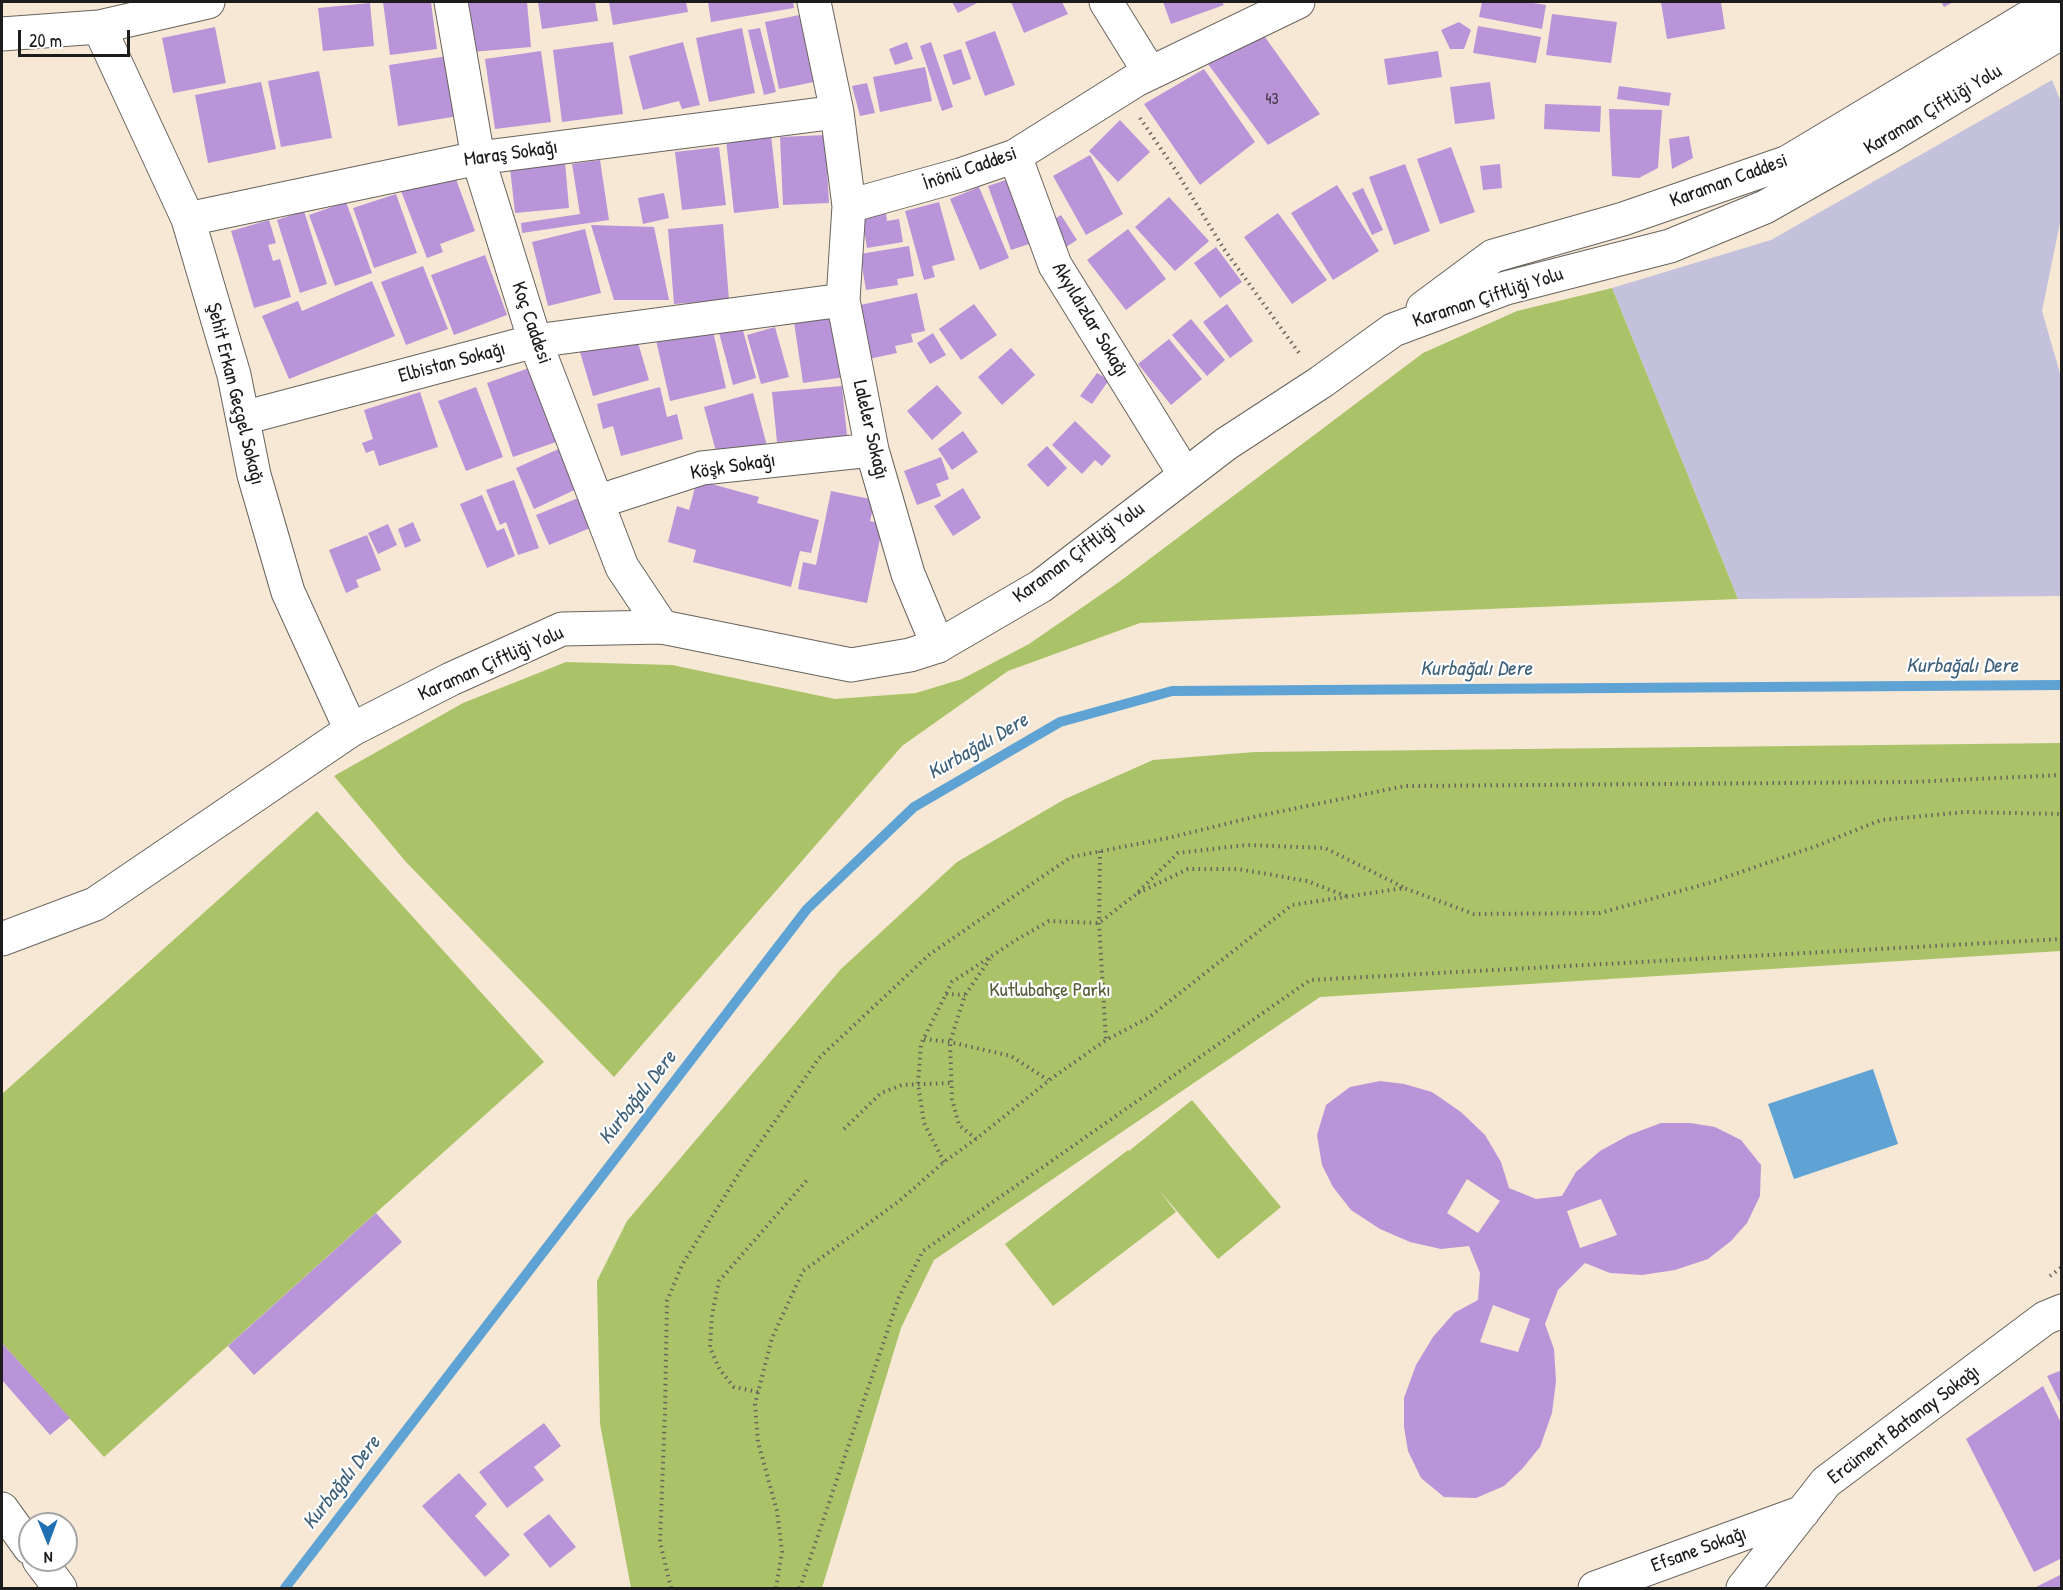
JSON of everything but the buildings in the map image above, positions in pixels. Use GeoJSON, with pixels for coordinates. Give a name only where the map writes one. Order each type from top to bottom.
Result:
{"type":"FeatureCollection","features":[{"type":"Feature","properties":{"kind":"street"},"geometry":{"type":"LineString","coordinates":[[2,34],[99,27],[208,2]]}},
{"type":"Feature","properties":{"kind":"street","name":"Koç Caddesi"},"geometry":{"type":"LineString","coordinates":[[451,2],[478,158],[535,341],[622,567],[662,627]]}},
{"type":"Feature","properties":{"kind":"street"},"geometry":{"type":"LineString","coordinates":[[814,2],[837,112],[849,206]]}},
{"type":"Feature","properties":{"kind":"street"},"geometry":{"type":"LineString","coordinates":[[1106,2],[1150,73]]}},
{"type":"Feature","properties":{"kind":"street","name":"İnönü Caddesi"},"geometry":{"type":"LineString","coordinates":[[849,206],[960,175],[1015,156],[1150,73],[1298,2]]}},
{"type":"Feature","properties":{"kind":"street","name":"Karaman Caddesi"},"geometry":{"type":"LineString","coordinates":[[1393,330],[1493,256],[1623,219],[1788,162],[2054,2]]}},
{"type":"Feature","properties":{"kind":"street","name":"Şehit Erkan Geçgel Sokağı"},"geometry":{"type":"LineString","coordinates":[[99,27],[188,219],[234,375],[254,475],[288,592],[351,730]]}},
{"type":"Feature","properties":{"kind":"street","name":"Karaman Çiftliği Yolu"},"geometry":{"type":"LineString","coordinates":[[2,939],[95,904],[351,730],[451,678],[562,629],[662,627],[851,665],[910,655],[938,646],[1041,586],[1226,444],[1321,382],[1393,330],[1506,288],[1670,246],[1765,207],[1890,136],[2061,32]]}},
{"type":"Feature","properties":{"kind":"street","name":"Maraş Sokağı"},"geometry":{"type":"LineString","coordinates":[[188,219],[478,158],[837,112]]}},
{"type":"Feature","properties":{"kind":"street","name":"Akyıldızlar Sokağı"},"geometry":{"type":"LineString","coordinates":[[1015,156],[1055,265],[1185,475]]}},
{"type":"Feature","properties":{"kind":"street","name":"Laleler Sokağı"},"geometry":{"type":"LineString","coordinates":[[849,206],[843,300],[872,450],[908,574],[938,646]]}},
{"type":"Feature","properties":{"kind":"street","name":"Elbistan Sokağı"},"geometry":{"type":"LineString","coordinates":[[243,418],[535,341],[843,300]]}},
{"type":"Feature","properties":{"kind":"street","name":"Köşk Sokağı"},"geometry":{"type":"LineString","coordinates":[[597,502],[702,468],[872,450]]}},
{"type":"Feature","properties":{"kind":"street","name":"Ercüment Batanay Sokağı"},"geometry":{"type":"LineString","coordinates":[[1743,1588],[1826,1482],[2045,1318],[2061,1311]]}},
{"type":"Feature","properties":{"kind":"street"},"geometry":{"type":"LineString","coordinates":[[2,1509],[18,1531]]}},
{"type":"Feature","properties":{"kind":"street","name":"Efsane Sokağı"},"geometry":{"type":"LineString","coordinates":[[1594,1588],[1803,1512]]}},
{"type":"Feature","properties":{"kind":"street"},"geometry":{"type":"LineString","coordinates":[[48,1572],[60,1588]]}},
{"type":"Feature","properties":{"kind":"path"},"geometry":{"type":"LineString","coordinates":[[1120,90],[1176,171],[1224,249],[1321,382]]}},
{"type":"Feature","properties":{"kind":"path"},"geometry":{"type":"LineString","coordinates":[[671,1588],[660,1542],[667,1301],[682,1265],[741,1170],[819,1058],[930,954],[1071,857],[1405,786],[1911,782],[2061,775]]}},
{"type":"Feature","properties":{"kind":"path"},"geometry":{"type":"LineString","coordinates":[[944,1162],[924,1124],[918,1084],[921,1044],[952,982],[1049,921],[1099,923],[1135,895],[1178,853],[1246,845],[1325,848],[1404,888],[1474,914],[1600,913],[1708,883],[1819,845],[1881,820],[1965,812],[2061,814]]}},
{"type":"Feature","properties":{"kind":"path"},"geometry":{"type":"LineString","coordinates":[[1100,851],[1099,923],[1106,1040]]}},
{"type":"Feature","properties":{"kind":"path"},"geometry":{"type":"LineString","coordinates":[[1135,895],[1188,869],[1238,869],[1307,880],[1347,897]]}},
{"type":"Feature","properties":{"kind":"path"},"geometry":{"type":"LineString","coordinates":[[776,1588],[782,1552],[777,1512],[758,1442],[755,1404],[772,1338],[803,1271],[898,1202],[944,1162],[1048,1080],[1106,1040],[1148,1018],[1292,905],[1404,888]]}},
{"type":"Feature","properties":{"kind":"path"},"geometry":{"type":"LineString","coordinates":[[800,1588],[899,1297],[923,1251],[1310,980],[2061,939]]}},
{"type":"Feature","properties":{"kind":"path"},"geometry":{"type":"LineString","coordinates":[[976,1139],[959,1125],[952,1099],[950,1042],[965,995],[992,956]]}},
{"type":"Feature","properties":{"kind":"path"},"geometry":{"type":"LineString","coordinates":[[946,994],[965,995]]}},
{"type":"Feature","properties":{"kind":"path"},"geometry":{"type":"LineString","coordinates":[[924,1039],[950,1042],[1011,1056],[1048,1080]]}},
{"type":"Feature","properties":{"kind":"path"},"geometry":{"type":"LineString","coordinates":[[844,1129],[881,1092],[902,1085],[950,1083]]}},
{"type":"Feature","properties":{"kind":"path"},"geometry":{"type":"LineString","coordinates":[[758,1392],[734,1387],[720,1370],[710,1348],[712,1315],[719,1281],[807,1180]]}},
{"type":"Feature","properties":{"kind":"shaded area"},"geometry":{"type":"Polygon","coordinates":[[[2052,80],[2061,102],[2062,213],[2042,311],[2061,377],[2061,596],[1738,599],[1612,288],[1771,240],[2052,80]]]}},
{"type":"Feature","properties":{"kind":"green space"},"geometry":{"type":"Polygon","coordinates":[[[1612,288],[1738,599],[1140,623],[1008,671],[902,746],[614,1077],[406,862],[334,776],[463,703],[566,662],[672,665],[835,699],[916,693],[962,679],[1029,644],[1119,582],[1423,353],[1517,311],[1612,288]]]}},
{"type":"Feature","properties":{"kind":"green space","name":"Kutlubahçe Parkı"},"geometry":{"type":"Polygon","coordinates":[[[2061,743],[2061,951],[1320,997],[934,1260],[901,1328],[822,1588],[631,1588],[600,1424],[597,1281],[627,1221],[841,969],[957,862],[1065,799],[1153,760],[1255,752],[2061,743]]]}},
{"type":"Feature","properties":{"kind":"green space"},"geometry":{"type":"Polygon","coordinates":[[[317,811],[544,1062],[104,1457],[2,1343],[2,1094],[317,811]]]}},
{"type":"Feature","properties":{"kind":"green space"},"geometry":{"type":"Polygon","coordinates":[[[1192,1100],[1281,1207],[1218,1259],[1158,1189],[1176,1212],[1053,1306],[1005,1244],[1129,1151],[1192,1100]]]}},
{"type":"Feature","properties":{"kind":"water"},"geometry":{"type":"Polygon","coordinates":[[[1873,1069],[1898,1144],[1794,1179],[1768,1104],[1873,1069]]]}},
{"type":"Feature","properties":{"kind":"waterway","name":"Kurbağalı Dere"},"geometry":{"type":"LineString","coordinates":[[285,1588],[807,909],[914,807],[1060,722],[1172,691],[2062,685]]}}]}
